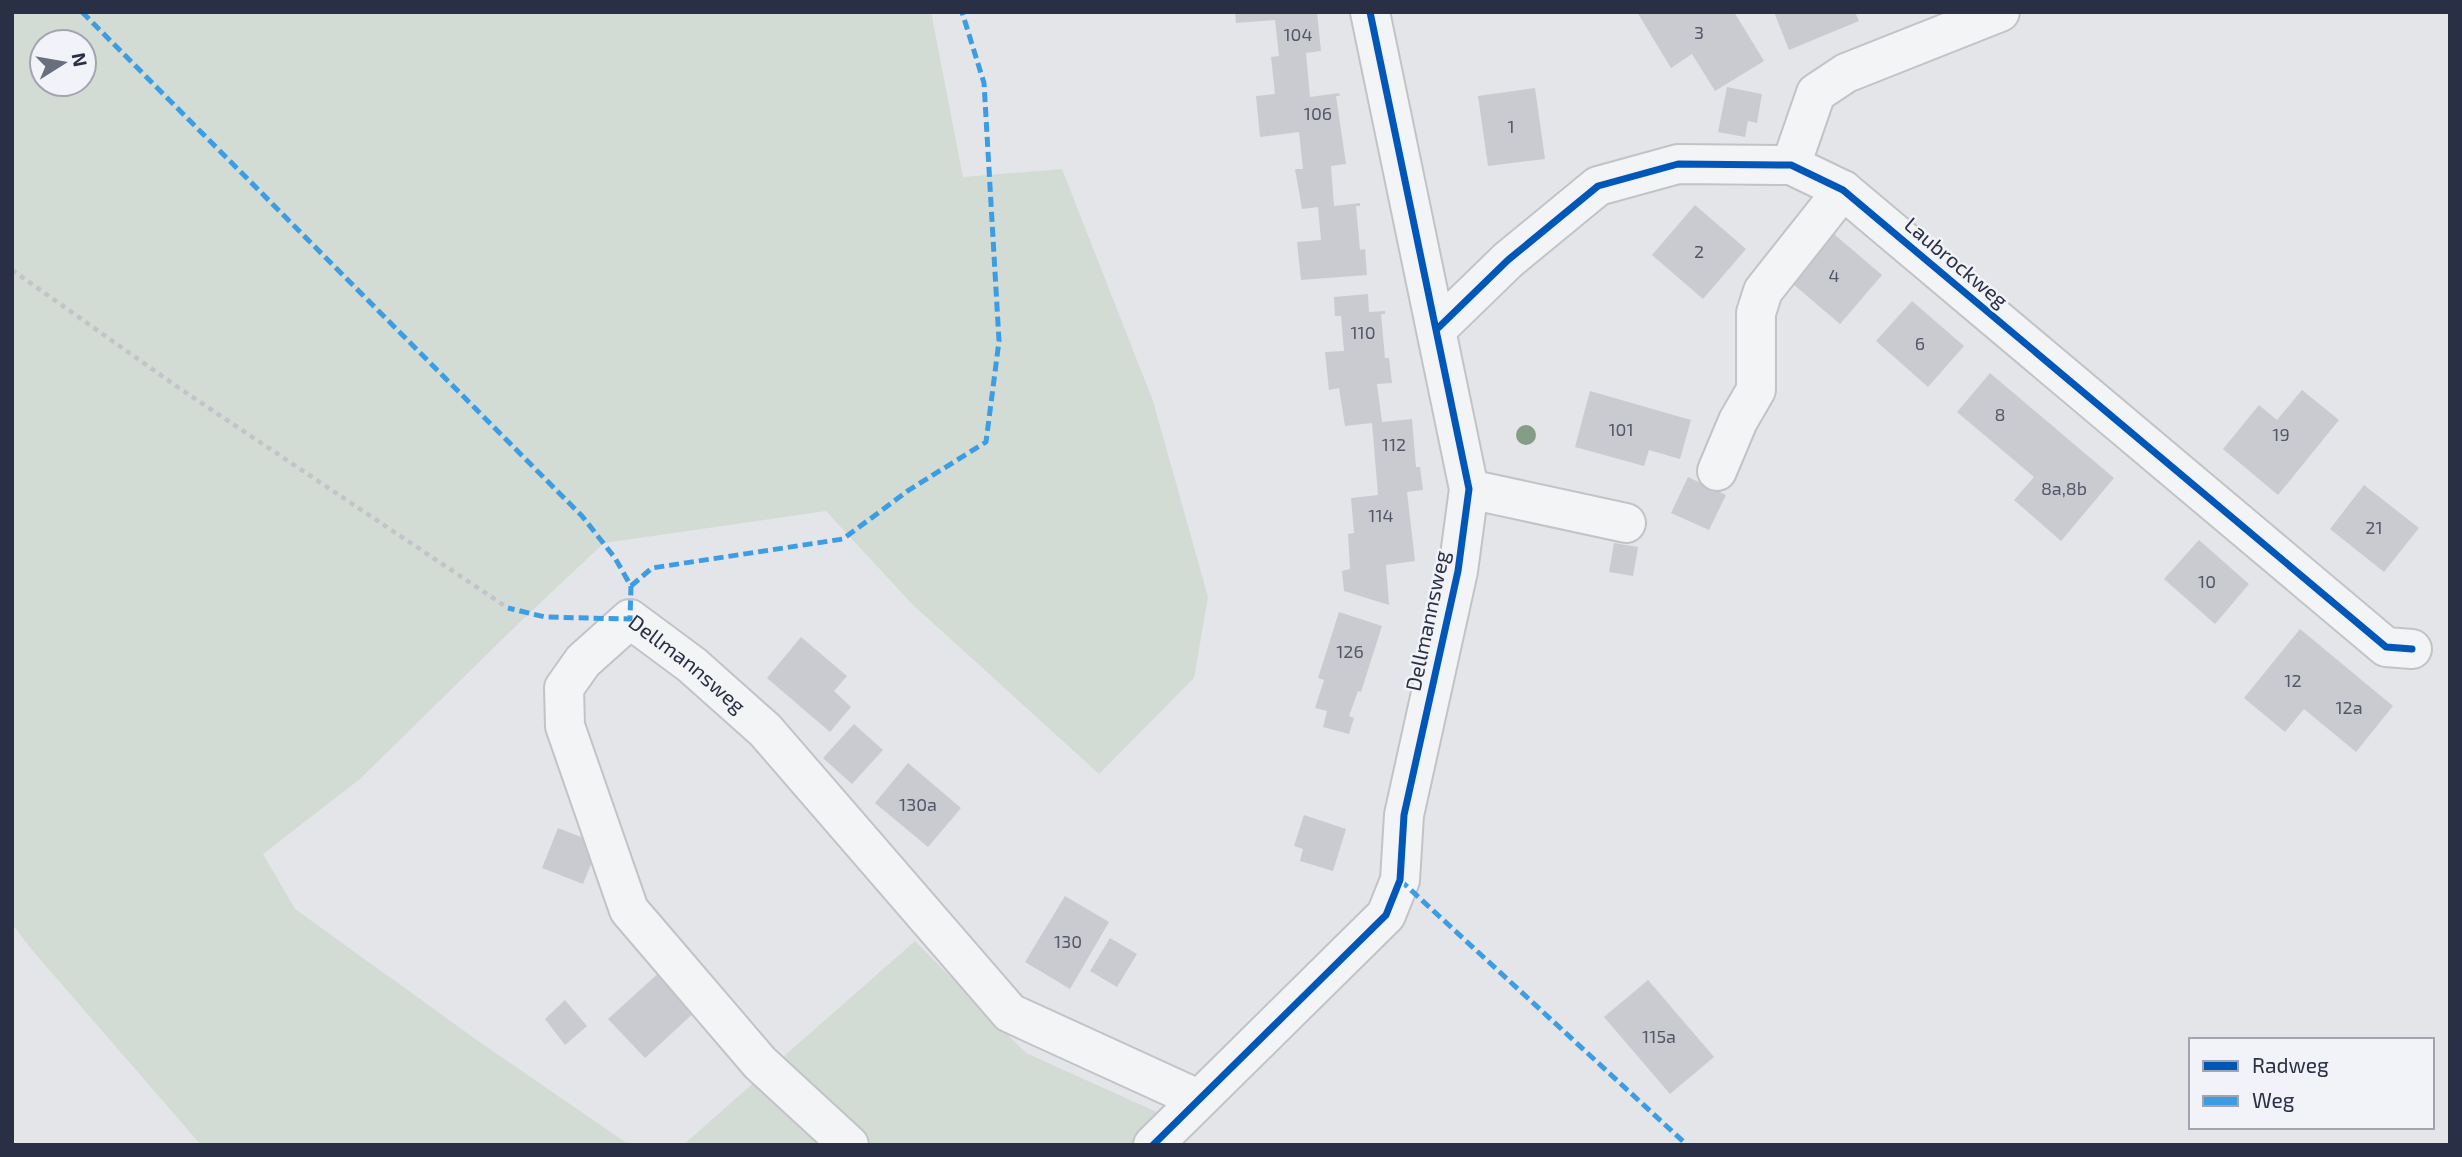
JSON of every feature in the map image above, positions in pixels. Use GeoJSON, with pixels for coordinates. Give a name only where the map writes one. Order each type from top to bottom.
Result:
{"type":"FeatureCollection","features":[{"type":"Feature","properties":{"kind":"street","name":"Dellmannsweg"},"geometry":{"type":"LineString","coordinates":[[1153,1145],[1386,915],[1400,880],[1404,815],[1458,571],[1469,489],[1370,12]]}},
{"type":"Feature","properties":{"kind":"street"},"geometry":{"type":"LineString","coordinates":[[1791,165],[1816,93],[1846,73],[2000,12]]}},
{"type":"Feature","properties":{"kind":"street","name":"Laubrockweg"},"geometry":{"type":"LineString","coordinates":[[1437,329],[1508,260],[1598,186],[1678,164],[1791,165],[1843,190],[2386,647],[2412,649]]}},
{"type":"Feature","properties":{"kind":"street"},"geometry":{"type":"LineString","coordinates":[[1717,471],[1738,421],[1756,390],[1756,313],[1763,291],[1843,190]]}},
{"type":"Feature","properties":{"kind":"street"},"geometry":{"type":"LineString","coordinates":[[1469,489],[1626,523]]}},
{"type":"Feature","properties":{"kind":"street","name":"Dellmannsweg"},"geometry":{"type":"LineString","coordinates":[[849,1145],[760,1063],[629,910],[565,726],[564,688],[583,661],[631,619],[692,665],[765,730],[1010,1013],[1198,1099]]}},
{"type":"Feature","properties":{"kind":"path"},"geometry":{"type":"LineString","coordinates":[[12,270],[179,388],[508,608]]}},
{"type":"Feature","properties":{"kind":"shaded area"},"geometry":{"type":"Polygon","coordinates":[[[12,12],[931,12],[963,177],[1062,169],[1153,401],[1208,597],[1194,678],[1099,774],[912,604],[826,511],[604,543],[360,779],[263,854],[295,909],[481,1043],[625,1142],[645,1145],[201,1145],[12,924],[12,12]]]}},
{"type":"Feature","properties":{"kind":"shaded area"},"geometry":{"type":"Polygon","coordinates":[[[915,941],[1026,1053],[1170,1118],[1142,1145],[683,1145],[915,941]]]}},
{"type":"Feature","properties":{"kind":"building"},"geometry":{"type":"Polygon","coordinates":[[[1235,12],[1317,12],[1321,51],[1306,53],[1310,97],[1339,93],[1340,96],[1336,96],[1346,164],[1331,166],[1334,206],[1360,203],[1360,206],[1356,206],[1360,250],[1365,249],[1367,275],[1301,280],[1297,242],[1321,240],[1318,207],[1302,209],[1295,169],[1303,169],[1299,132],[1260,137],[1256,96],[1275,94],[1271,57],[1279,56],[1275,20],[1236,23],[1235,12]]]}},
{"type":"Feature","properties":{"kind":"building"},"geometry":{"type":"Polygon","coordinates":[[[1637,12],[1734,12],[1764,61],[1715,91],[1692,54],[1671,68],[1637,12]]]}},
{"type":"Feature","properties":{"kind":"building"},"geometry":{"type":"Polygon","coordinates":[[[1774,12],[1855,12],[1859,21],[1789,50],[1774,12]]]}},
{"type":"Feature","properties":{"kind":"building"},"geometry":{"type":"Polygon","coordinates":[[[1727,87],[1762,94],[1757,123],[1748,121],[1745,137],[1718,132],[1727,87]]]}},
{"type":"Feature","properties":{"kind":"building"},"geometry":{"type":"Polygon","coordinates":[[[1535,88],[1545,159],[1488,166],[1478,96],[1535,88]]]}},
{"type":"Feature","properties":{"kind":"building"},"geometry":{"type":"Polygon","coordinates":[[[1695,205],[1746,249],[1703,299],[1652,255],[1695,205]]]}},
{"type":"Feature","properties":{"kind":"building"},"geometry":{"type":"Polygon","coordinates":[[[1828,229],[1882,275],[1840,324],[1786,278],[1828,229]]]}},
{"type":"Feature","properties":{"kind":"building"},"geometry":{"type":"Polygon","coordinates":[[[1368,294],[1369,312],[1385,311],[1385,314],[1381,314],[1385,358],[1389,358],[1392,383],[1377,384],[1382,422],[1412,419],[1416,467],[1420,467],[1423,490],[1407,492],[1415,561],[1386,565],[1389,605],[1344,591],[1342,571],[1350,569],[1348,534],[1354,533],[1351,498],[1378,495],[1372,423],[1345,426],[1339,388],[1329,390],[1325,352],[1344,351],[1341,316],[1335,316],[1334,297],[1368,294]]]}},
{"type":"Feature","properties":{"kind":"building"},"geometry":{"type":"Polygon","coordinates":[[[1912,301],[1964,346],[1928,387],[1876,341],[1912,301]]]}},
{"type":"Feature","properties":{"kind":"building"},"geometry":{"type":"Polygon","coordinates":[[[1990,373],[2114,478],[2061,541],[2014,500],[2034,477],[1957,412],[1990,373]]]}},
{"type":"Feature","properties":{"kind":"building"},"geometry":{"type":"Polygon","coordinates":[[[2302,390],[2339,420],[2278,495],[2223,449],[2259,405],[2277,420],[2302,390]]]}},
{"type":"Feature","properties":{"kind":"building"},"geometry":{"type":"Polygon","coordinates":[[[1590,391],[1691,420],[1680,459],[1649,450],[1644,466],[1575,447],[1590,391]]]}},
{"type":"Feature","properties":{"kind":"building"},"geometry":{"type":"Polygon","coordinates":[[[1688,477],[1726,495],[1709,530],[1671,513],[1688,477]]]}},
{"type":"Feature","properties":{"kind":"building"},"geometry":{"type":"Polygon","coordinates":[[[2364,485],[2419,528],[2384,572],[2330,529],[2364,485]]]}},
{"type":"Feature","properties":{"kind":"building"},"geometry":{"type":"Polygon","coordinates":[[[2199,540],[2249,584],[2215,624],[2164,579],[2199,540]]]}},
{"type":"Feature","properties":{"kind":"building"},"geometry":{"type":"Polygon","coordinates":[[[1614,543],[1638,547],[1633,576],[1609,572],[1614,543]]]}},
{"type":"Feature","properties":{"kind":"building"},"geometry":{"type":"Polygon","coordinates":[[[1339,612],[1382,626],[1361,692],[1358,691],[1349,716],[1354,718],[1349,734],[1323,727],[1327,711],[1315,708],[1324,680],[1318,678],[1339,612]]]}},
{"type":"Feature","properties":{"kind":"building"},"geometry":{"type":"Polygon","coordinates":[[[2300,629],[2393,706],[2356,752],[2304,709],[2285,732],[2244,698],[2300,629]]]}},
{"type":"Feature","properties":{"kind":"building"},"geometry":{"type":"Polygon","coordinates":[[[801,637],[847,676],[834,691],[851,707],[830,732],[767,678],[801,637]]]}},
{"type":"Feature","properties":{"kind":"building"},"geometry":{"type":"Polygon","coordinates":[[[854,724],[883,750],[852,784],[823,758],[854,724]]]}},
{"type":"Feature","properties":{"kind":"building"},"geometry":{"type":"Polygon","coordinates":[[[908,763],[961,808],[928,847],[875,803],[908,763]]]}},
{"type":"Feature","properties":{"kind":"building"},"geometry":{"type":"Polygon","coordinates":[[[1304,815],[1346,829],[1333,871],[1300,861],[1303,849],[1294,846],[1304,815]]]}},
{"type":"Feature","properties":{"kind":"building"},"geometry":{"type":"Polygon","coordinates":[[[558,828],[599,844],[583,884],[542,868],[558,828]]]}},
{"type":"Feature","properties":{"kind":"building"},"geometry":{"type":"Polygon","coordinates":[[[1065,896],[1109,922],[1070,989],[1025,962],[1065,896]]]}},
{"type":"Feature","properties":{"kind":"building"},"geometry":{"type":"Polygon","coordinates":[[[1110,938],[1137,954],[1117,987],[1090,971],[1110,938]]]}},
{"type":"Feature","properties":{"kind":"building"},"geometry":{"type":"Polygon","coordinates":[[[662,970],[699,1008],[645,1058],[608,1019],[662,970]]]}},
{"type":"Feature","properties":{"kind":"building"},"geometry":{"type":"Polygon","coordinates":[[[1648,980],[1714,1057],[1670,1094],[1604,1017],[1648,980]]]}},
{"type":"Feature","properties":{"kind":"building"},"geometry":{"type":"Polygon","coordinates":[[[565,1000],[587,1026],[565,1045],[545,1019],[565,1000]]]}},
{"type":"Feature","properties":{"kind":"marked path"},"geometry":{"type":"LineString","coordinates":[[82,12],[582,516],[615,558],[631,586],[630,619],[545,617],[508,608]]}},
{"type":"Feature","properties":{"kind":"marked path"},"geometry":{"type":"LineString","coordinates":[[631,586],[652,568],[843,539],[909,490],[986,442],[999,341],[984,83],[962,12]]}},
{"type":"Feature","properties":{"kind":"marked path"},"geometry":{"type":"LineString","coordinates":[[1400,880],[1687,1145]]}},
{"type":"Feature","properties":{"kind":"cycle path"},"geometry":{"type":"LineString","coordinates":[[1153,1145],[1386,915],[1400,880],[1404,815],[1458,571],[1469,489],[1370,12]]}},
{"type":"Feature","properties":{"kind":"cycle path"},"geometry":{"type":"LineString","coordinates":[[1437,329],[1508,260],[1598,186],[1678,164],[1791,165],[1843,190],[2386,647],[2412,649]]}}]}
